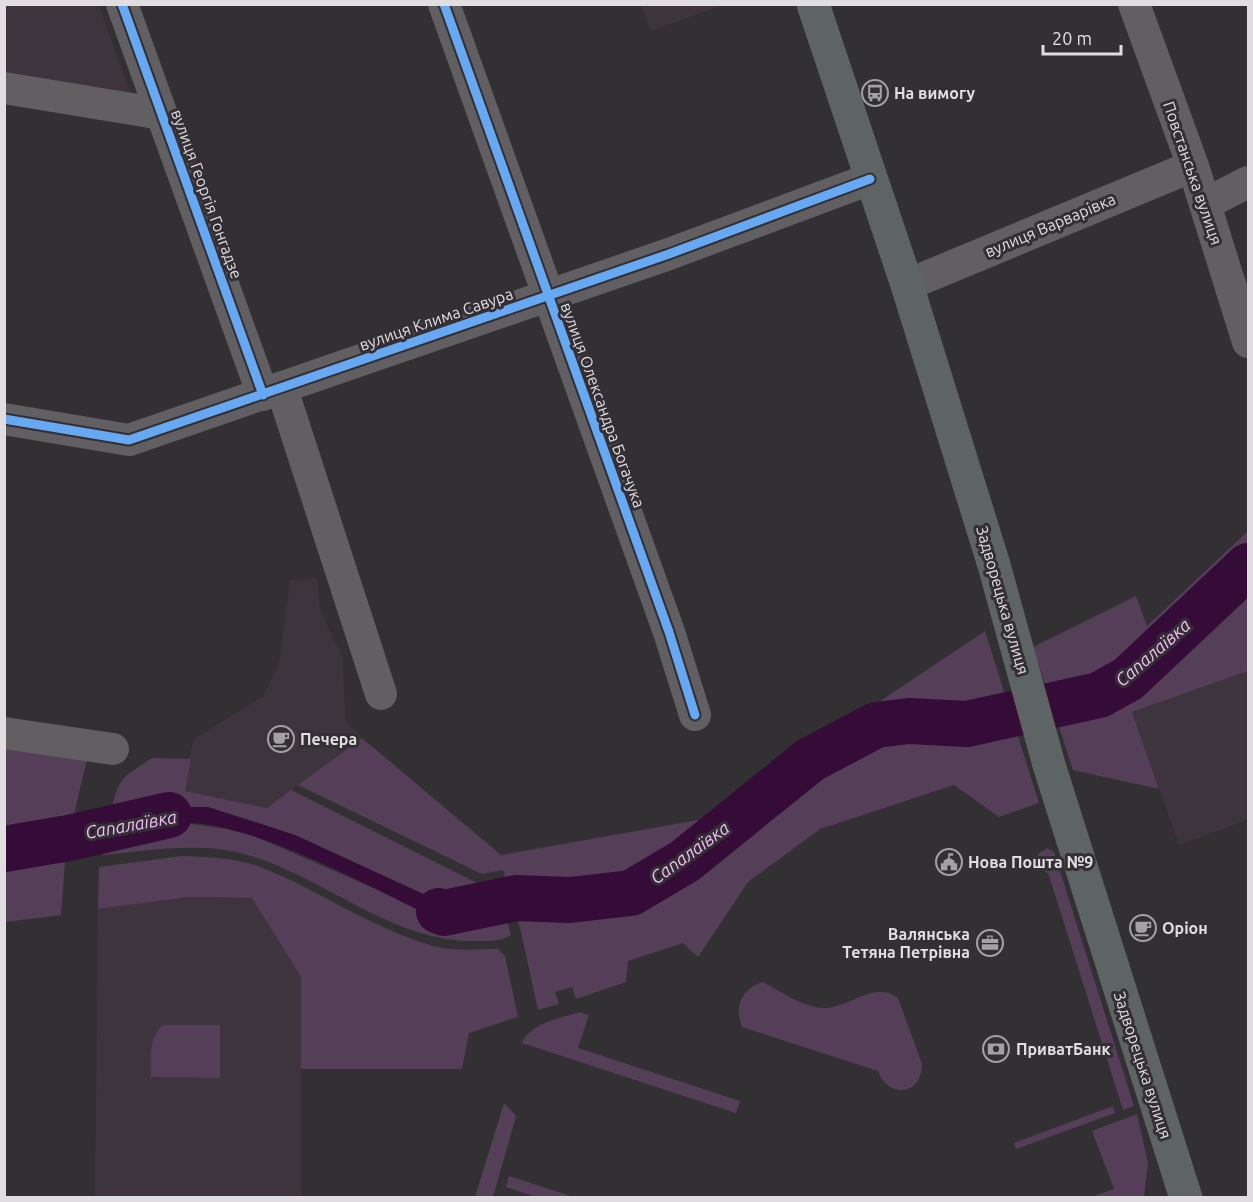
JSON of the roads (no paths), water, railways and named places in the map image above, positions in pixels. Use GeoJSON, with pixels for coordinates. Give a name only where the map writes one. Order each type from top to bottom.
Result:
{"type":"FeatureCollection","features":[{"type":"Feature","properties":{"kind":"main road","name":"Задворецька вулиця"},"geometry":{"type":"LineString","coordinates":[[813,4],[907,285],[994,565],[1049,765],[1186,1197]]}},
{"type":"Feature","properties":{"kind":"street","name":"вулиця Георгія Гонгадзе"},"geometry":{"type":"LineString","coordinates":[[122,4],[162,114],[272,392],[381,694]]}},
{"type":"Feature","properties":{"kind":"street","name":"вулиця Олександра Богачука"},"geometry":{"type":"LineString","coordinates":[[444,4],[669,632],[694,715]]}},
{"type":"Feature","properties":{"kind":"street","name":"Повстанська вулиця"},"geometry":{"type":"LineString","coordinates":[[1134,4],[1193,166],[1248,342]]}},
{"type":"Feature","properties":{"kind":"street"},"geometry":{"type":"LineString","coordinates":[[4,88],[162,114]]}},
{"type":"Feature","properties":{"kind":"street","name":"вулиця Варварівка"},"geometry":{"type":"LineString","coordinates":[[907,285],[1193,166]]}},
{"type":"Feature","properties":{"kind":"street","name":"вулиця Клима Савура"},"geometry":{"type":"LineString","coordinates":[[4,419],[129,440],[547,296],[870,179]]}},
{"type":"Feature","properties":{"kind":"street"},"geometry":{"type":"LineString","coordinates":[[1205,204],[1248,182]]}},
{"type":"Feature","properties":{"kind":"street"},"geometry":{"type":"LineString","coordinates":[[4,733],[113,749]]}},
{"type":"Feature","properties":{"kind":"water"},"geometry":{"type":"Polygon","coordinates":[[[173,807],[208,807],[295,835],[434,899],[463,901],[499,893],[503,908],[454,923],[439,920],[344,873],[274,843],[205,824],[164,823],[106,837],[111,815],[173,807]]]}},
{"type":"Feature","properties":{"kind":"water"},"geometry":{"type":"Polygon","coordinates":[[[71,828],[66,849],[5,858],[5,839],[71,828]]]}},
{"type":"Feature","properties":{"kind":"waterway","name":"Сапалаївка"},"geometry":{"type":"LineString","coordinates":[[439,911],[444,913],[516,898],[570,900],[631,893],[685,861],[810,760],[876,725],[909,721],[967,724],[1099,695],[1128,679],[1248,566]]}},
{"type":"Feature","properties":{"kind":"waterway","name":"Сапалаївка"},"geometry":{"type":"LineString","coordinates":[[4,849],[69,838],[169,815]]}},
{"type":"Feature","properties":{"kind":"place","name":"На вимогу"},"geometry":{"type":"Point","coordinates":[875,93]}},
{"type":"Feature","properties":{"kind":"place","name":"Печера"},"geometry":{"type":"Point","coordinates":[281,739]}},
{"type":"Feature","properties":{"kind":"place","name":"Нова Пошта №9"},"geometry":{"type":"Point","coordinates":[949,862]}},
{"type":"Feature","properties":{"kind":"place","name":"Оріон"},"geometry":{"type":"Point","coordinates":[1143,928]}},
{"type":"Feature","properties":{"kind":"place","name":"Валянська Тетяна Петрівна"},"geometry":{"type":"Point","coordinates":[990,943]}},
{"type":"Feature","properties":{"kind":"place","name":"ПриватБанк"},"geometry":{"type":"Point","coordinates":[996,1049]}}]}
